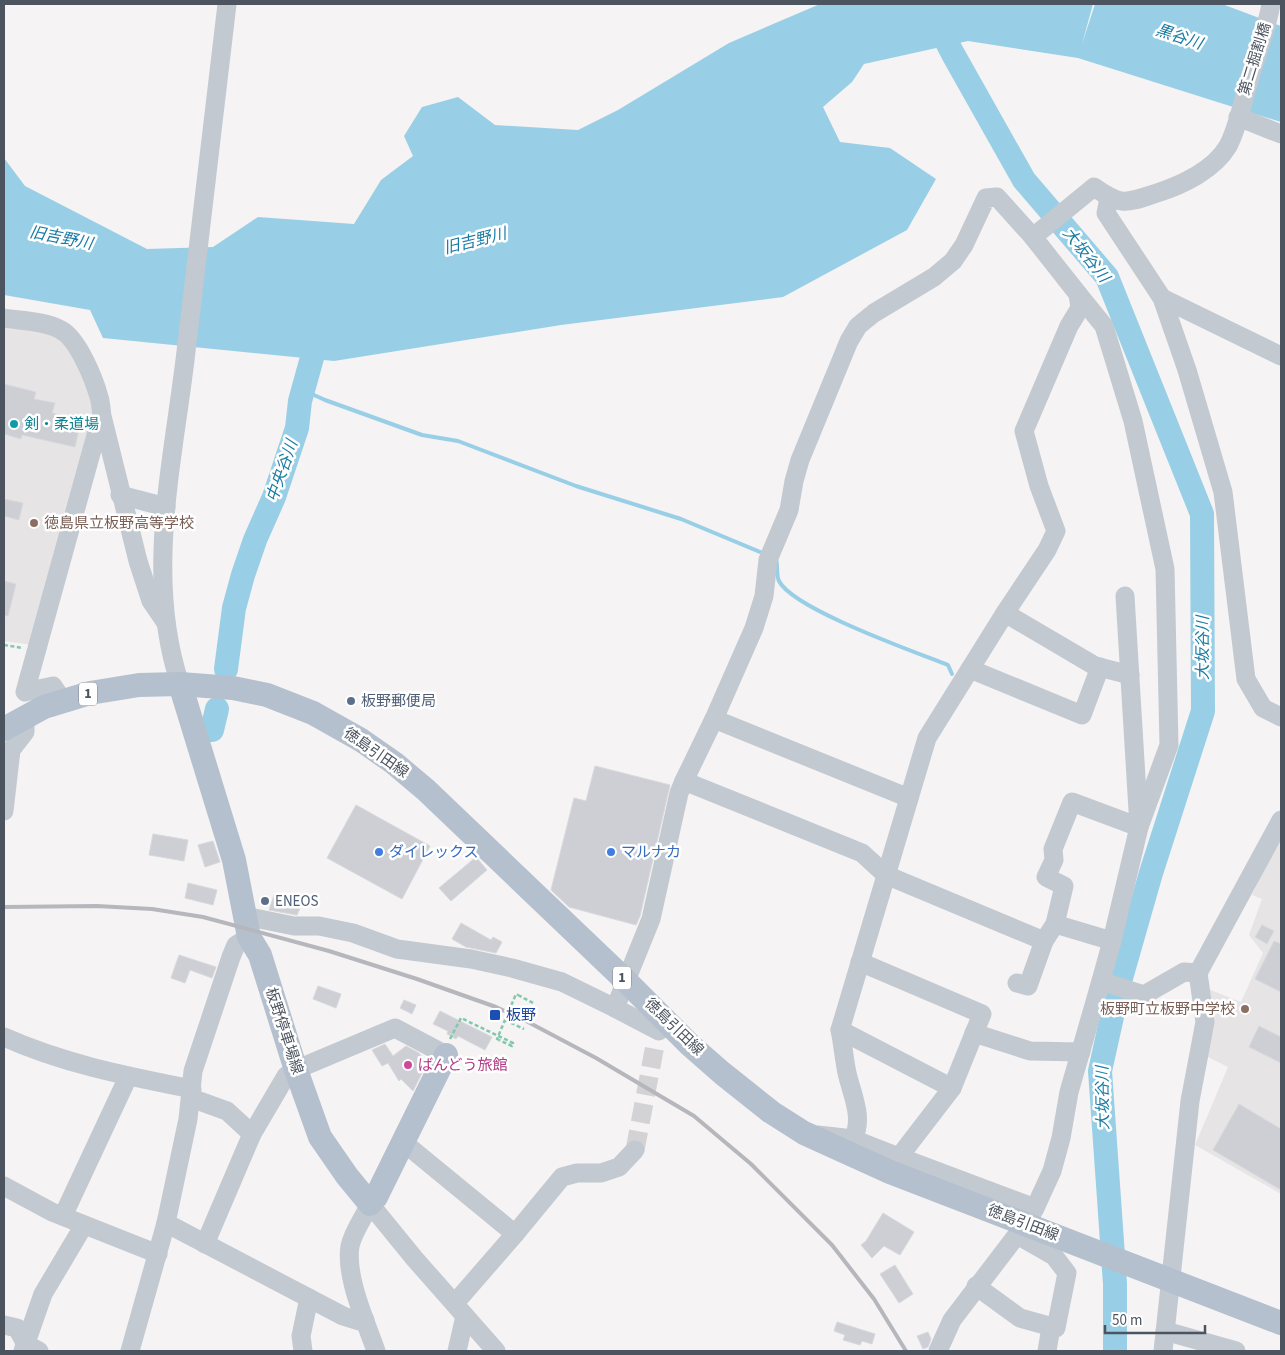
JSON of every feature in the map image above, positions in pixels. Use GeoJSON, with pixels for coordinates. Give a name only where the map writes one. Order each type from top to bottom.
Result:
{"type":"FeatureCollection","features":[{"type":"Feature","properties":{"kind":"main road","name":"徳島引田線"},"geometry":{"type":"LineString","coordinates":[[4,729],[44,707],[90,693],[139,685],[180,684],[233,688],[267,695],[313,712],[361,740],[394,763],[426,790],[625,980],[690,1045],[764,1107],[804,1133],[890,1172],[1026,1222],[1281,1323]]}},
{"type":"Feature","properties":{"kind":"main road","name":"板野停車場線"},"geometry":{"type":"LineString","coordinates":[[180,684],[234,860],[247,926],[260,954],[296,1070],[320,1137],[347,1176],[370,1204]]}},
{"type":"Feature","properties":{"kind":"main road"},"geometry":{"type":"LineString","coordinates":[[370,1204],[376,1197],[445,1054]]}},
{"type":"Feature","properties":{"kind":"street"},"geometry":{"type":"LineString","coordinates":[[180,684],[171,658],[166,623],[163,551],[166,507],[227,4]]}},
{"type":"Feature","properties":{"kind":"street","name":"第二掘割橋"},"geometry":{"type":"LineString","coordinates":[[1037,234],[1094,187],[1109,198],[1127,202],[1168,189],[1194,177],[1211,165],[1228,147],[1271,6]]}},
{"type":"Feature","properties":{"kind":"street"},"geometry":{"type":"LineString","coordinates":[[1239,114],[1281,134]]}},
{"type":"Feature","properties":{"kind":"street"},"geometry":{"type":"LineString","coordinates":[[615,1008],[651,919],[679,794],[754,628],[764,596],[769,556],[789,510],[800,460],[842,355],[858,326],[874,312],[934,277],[953,261],[964,246],[986,198],[997,197],[1037,234],[1078,294],[1104,326],[1133,421],[1165,569],[1169,745],[1139,827],[1104,982],[1069,1092],[1061,1138],[1052,1171],[1026,1222],[952,1320],[938,1351]]}},
{"type":"Feature","properties":{"kind":"street"},"geometry":{"type":"LineString","coordinates":[[1109,198],[1106,213],[1162,298],[1187,370],[1223,492],[1246,678],[1263,708],[1281,717]]}},
{"type":"Feature","properties":{"kind":"street"},"geometry":{"type":"LineString","coordinates":[[853,1139],[856,1133],[858,1111],[847,1072],[840,1030],[927,738],[1005,613],[1047,550],[1056,531],[1038,486],[1024,431],[1069,326],[1080,308],[1078,294]]}},
{"type":"Feature","properties":{"kind":"street"},"geometry":{"type":"LineString","coordinates":[[1162,298],[1281,356]]}},
{"type":"Feature","properties":{"kind":"street"},"geometry":{"type":"LineString","coordinates":[[4,318],[49,325],[61,330],[68,334],[83,356],[100,398],[102,416],[120,495],[138,561],[151,602],[166,623]]}},
{"type":"Feature","properties":{"kind":"street"},"geometry":{"type":"LineString","coordinates":[[63,701],[53,686],[25,692],[102,416]]}},
{"type":"Feature","properties":{"kind":"street"},"geometry":{"type":"LineString","coordinates":[[120,495],[166,507]]}},
{"type":"Feature","properties":{"kind":"street"},"geometry":{"type":"LineString","coordinates":[[1125,596],[1139,827]]}},
{"type":"Feature","properties":{"kind":"street"},"geometry":{"type":"LineString","coordinates":[[1005,613],[1095,666],[1130,675]]}},
{"type":"Feature","properties":{"kind":"street"},"geometry":{"type":"LineString","coordinates":[[970,670],[1082,715],[1100,667]]}},
{"type":"Feature","properties":{"kind":"street"},"geometry":{"type":"LineString","coordinates":[[4,812],[11,750],[24,732],[25,717]]}},
{"type":"Feature","properties":{"kind":"street"},"geometry":{"type":"LineString","coordinates":[[714,719],[909,798]]}},
{"type":"Feature","properties":{"kind":"street"},"geometry":{"type":"LineString","coordinates":[[684,781],[862,853],[886,875],[1044,941]]}},
{"type":"Feature","properties":{"kind":"street"},"geometry":{"type":"LineString","coordinates":[[1017,983],[1028,986],[1044,941],[1055,924],[1064,886],[1046,877],[1054,860],[1053,849],[1072,802],[1139,827]]}},
{"type":"Feature","properties":{"kind":"street"},"geometry":{"type":"LineString","coordinates":[[1163,1351],[1165,1331],[1160,1276],[1205,1022],[1198,972],[1281,820]]}},
{"type":"Feature","properties":{"kind":"street"},"geometry":{"type":"LineString","coordinates":[[1055,924],[1112,941]]}},
{"type":"Feature","properties":{"kind":"street"},"geometry":{"type":"LineString","coordinates":[[130,1351],[166,1223],[188,1119],[193,1071],[231,957],[247,926],[319,926],[353,933],[398,949],[471,959],[512,968],[562,982],[615,1008],[657,1036],[690,1045]]}},
{"type":"Feature","properties":{"kind":"street"},"geometry":{"type":"LineString","coordinates":[[860,962],[982,1014],[952,1088],[900,1157]]}},
{"type":"Feature","properties":{"kind":"street"},"geometry":{"type":"LineString","coordinates":[[1104,982],[1144,995],[1184,972],[1198,972]]}},
{"type":"Feature","properties":{"kind":"street"},"geometry":{"type":"LineString","coordinates":[[205,1244],[252,1134],[286,1076],[395,1028],[445,1054]]}},
{"type":"Feature","properties":{"kind":"street"},"geometry":{"type":"LineString","coordinates":[[840,1030],[952,1088]]}},
{"type":"Feature","properties":{"kind":"street"},"geometry":{"type":"LineString","coordinates":[[974,1033],[1030,1051],[1081,1052]]}},
{"type":"Feature","properties":{"kind":"street"},"geometry":{"type":"LineString","coordinates":[[4,1037],[30,1049],[71,1063],[191,1093],[227,1111],[252,1134]]}},
{"type":"Feature","properties":{"kind":"street"},"geometry":{"type":"LineString","coordinates":[[63,1216],[128,1077]]}},
{"type":"Feature","properties":{"kind":"street"},"geometry":{"type":"LineString","coordinates":[[804,1133],[853,1139],[900,1157],[1026,1222],[1067,1273],[1056,1328],[1020,1318],[976,1286]]}},
{"type":"Feature","properties":{"kind":"street"},"geometry":{"type":"LineString","coordinates":[[403,1142],[515,1234]]}},
{"type":"Feature","properties":{"kind":"street"},"geometry":{"type":"LineString","coordinates":[[457,1351],[460,1309],[515,1234],[562,1177],[601,1173],[619,1167],[635,1150]]}},
{"type":"Feature","properties":{"kind":"street"},"geometry":{"type":"LineString","coordinates":[[4,1186],[63,1216],[158,1254]]}},
{"type":"Feature","properties":{"kind":"street"},"geometry":{"type":"LineString","coordinates":[[376,1351],[351,1278],[349,1260],[351,1244],[370,1204],[414,1258],[496,1351]]}},
{"type":"Feature","properties":{"kind":"street"},"geometry":{"type":"LineString","coordinates":[[166,1223],[343,1316],[359,1321],[365,1320]]}},
{"type":"Feature","properties":{"kind":"street"},"geometry":{"type":"LineString","coordinates":[[29,1349],[43,1294],[84,1225]]}},
{"type":"Feature","properties":{"kind":"street"},"geometry":{"type":"LineString","coordinates":[[303,1351],[301,1336],[309,1298]]}},
{"type":"Feature","properties":{"kind":"street"},"geometry":{"type":"LineString","coordinates":[[4,1325],[17,1328],[29,1349]]}},
{"type":"Feature","properties":{"kind":"street"},"geometry":{"type":"LineString","coordinates":[[1047,1351],[1051,1327]]}},
{"type":"Feature","properties":{"kind":"street"},"geometry":{"type":"LineString","coordinates":[[1165,1331],[1236,1351]]}},
{"type":"Feature","properties":{"kind":"path"},"geometry":{"type":"LineString","coordinates":[[445,1054],[460,1018],[502,1038],[513,1043],[512,1046],[497,1039],[506,1020],[516,994],[535,1004]]}},
{"type":"Feature","properties":{"kind":"path"},"geometry":{"type":"LineString","coordinates":[[506,1020],[524,1029]]}},
{"type":"Feature","properties":{"kind":"shaded area","name":"徳島県立板野高等学校"},"geometry":{"type":"Polygon","coordinates":[[[4,323],[48,330],[63,339],[88,383],[95,404],[33,645],[4,641],[4,323]]]}},
{"type":"Feature","properties":{"kind":"shaded area","name":"板野町立板野中学校"},"geometry":{"type":"Polygon","coordinates":[[[1281,834],[1281,1194],[1195,1145],[1228,1067],[1204,1055],[1208,989],[1241,1002],[1263,953],[1249,935],[1262,899],[1252,895],[1281,834]]]}},
{"type":"Feature","properties":{"kind":"water"},"geometry":{"type":"Polygon","coordinates":[[[820,4],[1093,4],[1082,44],[1095,4],[1222,4],[1281,26],[1281,122],[1078,58],[968,41],[864,64],[852,82],[823,107],[840,142],[890,148],[936,179],[907,230],[783,297],[561,325],[334,361],[103,338],[90,310],[4,295],[4,158],[25,186],[147,249],[213,247],[258,217],[354,224],[381,180],[413,156],[404,136],[422,107],[458,97],[495,125],[578,130],[618,110],[729,43],[820,4]]]}},
{"type":"Feature","properties":{"kind":"building"},"geometry":{"type":"Polygon","coordinates":[[[4,384],[36,392],[34,399],[55,403],[52,413],[81,420],[75,447],[22,435],[21,439],[4,434],[4,384]]]}},
{"type":"Feature","properties":{"kind":"building"},"geometry":{"type":"Polygon","coordinates":[[[4,499],[23,503],[19,520],[4,516],[4,499]]]}},
{"type":"Feature","properties":{"kind":"building"},"geometry":{"type":"Polygon","coordinates":[[[4,581],[16,584],[8,616],[4,615],[4,581]]]}},
{"type":"Feature","properties":{"kind":"building","name":"マルナカ"},"geometry":{"type":"Polygon","coordinates":[[[595,766],[670,785],[640,916],[636,925],[569,907],[551,890],[574,798],[586,801],[595,766]]]}},
{"type":"Feature","properties":{"kind":"building","name":"ダイレックス"},"geometry":{"type":"Polygon","coordinates":[[[356,805],[430,846],[402,899],[327,858],[356,805]]]}},
{"type":"Feature","properties":{"kind":"building"},"geometry":{"type":"Polygon","coordinates":[[[153,834],[188,840],[184,861],[149,855],[153,834]]]}},
{"type":"Feature","properties":{"kind":"building"},"geometry":{"type":"Polygon","coordinates":[[[213,841],[220,862],[205,867],[198,845],[213,841]]]}},
{"type":"Feature","properties":{"kind":"building"},"geometry":{"type":"Polygon","coordinates":[[[476,857],[487,870],[451,901],[439,888],[476,857]]]}},
{"type":"Feature","properties":{"kind":"building"},"geometry":{"type":"Polygon","coordinates":[[[188,883],[217,890],[213,905],[185,898],[188,883]]]}},
{"type":"Feature","properties":{"kind":"building"},"geometry":{"type":"Polygon","coordinates":[[[274,895],[301,906],[297,915],[269,910],[274,895]]]}},
{"type":"Feature","properties":{"kind":"building"},"geometry":{"type":"Polygon","coordinates":[[[461,923],[491,940],[493,937],[502,942],[496,953],[466,947],[452,939],[461,923]]]}},
{"type":"Feature","properties":{"kind":"building"},"geometry":{"type":"Polygon","coordinates":[[[1262,925],[1274,931],[1267,944],[1255,937],[1262,925]]]}},
{"type":"Feature","properties":{"kind":"building"},"geometry":{"type":"Polygon","coordinates":[[[1274,941],[1281,944],[1281,992],[1255,979],[1274,941]]]}},
{"type":"Feature","properties":{"kind":"building"},"geometry":{"type":"Polygon","coordinates":[[[179,955],[216,967],[212,978],[190,970],[185,983],[171,978],[179,955]]]}},
{"type":"Feature","properties":{"kind":"building"},"geometry":{"type":"Polygon","coordinates":[[[318,986],[341,994],[336,1008],[313,999],[318,986]]]}},
{"type":"Feature","properties":{"kind":"building"},"geometry":{"type":"Polygon","coordinates":[[[404,1000],[416,1005],[412,1014],[400,1008],[404,1000]]]}},
{"type":"Feature","properties":{"kind":"building"},"geometry":{"type":"Polygon","coordinates":[[[440,1011],[492,1037],[485,1050],[458,1036],[456,1039],[447,1034],[448,1031],[433,1024],[440,1011]]]}},
{"type":"Feature","properties":{"kind":"building"},"geometry":{"type":"Polygon","coordinates":[[[1259,1026],[1281,1037],[1281,1063],[1249,1047],[1259,1026]]]}},
{"type":"Feature","properties":{"kind":"building","name":"ばんどう旅館"},"geometry":{"type":"Polygon","coordinates":[[[385,1044],[393,1056],[406,1046],[419,1053],[427,1063],[413,1091],[401,1079],[399,1081],[388,1063],[382,1066],[372,1050],[385,1044]]]}},
{"type":"Feature","properties":{"kind":"building"},"geometry":{"type":"Polygon","coordinates":[[[1239,1104],[1281,1129],[1281,1190],[1213,1150],[1239,1104]]]}},
{"type":"Feature","properties":{"kind":"building"},"geometry":{"type":"Polygon","coordinates":[[[883,1213],[914,1232],[900,1255],[884,1246],[872,1258],[861,1245],[866,1241],[883,1213]]]}},
{"type":"Feature","properties":{"kind":"building"},"geometry":{"type":"Polygon","coordinates":[[[895,1265],[913,1294],[899,1303],[880,1274],[895,1265]]]}},
{"type":"Feature","properties":{"kind":"building"},"geometry":{"type":"Polygon","coordinates":[[[837,1322],[875,1334],[872,1344],[862,1341],[860,1345],[843,1340],[845,1335],[834,1331],[837,1322]]]}},
{"type":"Feature","properties":{"kind":"building"},"geometry":{"type":"Polygon","coordinates":[[[928,1332],[931,1339],[928,1347],[923,1349],[917,1336],[928,1332]]]}},
{"type":"Feature","properties":{"kind":"waterway","name":"大坂谷川"},"geometry":{"type":"LineString","coordinates":[[927,4],[1024,180],[1107,277],[1202,514],[1203,711],[1151,873],[1119,985],[1100,1071],[1115,1284],[1115,1351]]}},
{"type":"Feature","properties":{"kind":"waterway","name":"中央谷川"},"geometry":{"type":"LineString","coordinates":[[226,669],[234,608],[243,575],[255,540],[274,497],[297,428],[300,401],[320,329]]}},
{"type":"Feature","properties":{"kind":"waterway"},"geometry":{"type":"LineString","coordinates":[[303,390],[325,400],[422,435],[458,441],[576,486],[681,519],[765,554]]}},
{"type":"Feature","properties":{"kind":"waterway"},"geometry":{"type":"LineString","coordinates":[[776,559],[779,581],[789,592],[807,604],[856,629],[948,665],[952,674]]}},
{"type":"Feature","properties":{"kind":"waterway","name":"中央谷川"},"geometry":{"type":"LineString","coordinates":[[212,730],[217,709]]}},
{"type":"Feature","properties":{"kind":"tunnel"},"geometry":{"type":"LineString","coordinates":[[635,1150],[656,1040]]}},
{"type":"Feature","properties":{"kind":"railway"},"geometry":{"type":"LineString","coordinates":[[4,907],[97,906],[152,909],[203,917],[329,951],[417,979],[496,1007],[528,1022],[596,1058],[694,1116],[751,1164],[832,1245],[874,1299],[906,1351]]}},
{"type":"Feature","properties":{"kind":"place","name":"剣・柔道場"},"geometry":{"type":"Point","coordinates":[14,424]}},
{"type":"Feature","properties":{"kind":"place","name":"徳島県立板野高等学校"},"geometry":{"type":"Point","coordinates":[34,523]}},
{"type":"Feature","properties":{"kind":"place","name":"板野郵便局"},"geometry":{"type":"Point","coordinates":[351,701]}},
{"type":"Feature","properties":{"kind":"place","name":"ダイレックス"},"geometry":{"type":"Point","coordinates":[379,852]}},
{"type":"Feature","properties":{"kind":"place","name":"マルナカ"},"geometry":{"type":"Point","coordinates":[611,852]}},
{"type":"Feature","properties":{"kind":"place","name":"ENEOS"},"geometry":{"type":"Point","coordinates":[265,901]}},
{"type":"Feature","properties":{"kind":"place","name":"板野町立板野中学校"},"geometry":{"type":"Point","coordinates":[1245,1009]}},
{"type":"Feature","properties":{"kind":"place","name":"板野"},"geometry":{"type":"Point","coordinates":[495,1015]}},
{"type":"Feature","properties":{"kind":"place","name":"ばんどう旅館"},"geometry":{"type":"Point","coordinates":[408,1065]}},
{"type":"Feature","properties":{"kind":"water label","name":"黒谷川"},"geometry":{"type":"Point","coordinates":[1179,37]}},
{"type":"Feature","properties":{"kind":"water label","name":"旧吉野川"},"geometry":{"type":"Point","coordinates":[61,238]}},
{"type":"Feature","properties":{"kind":"water label","name":"旧吉野川"},"geometry":{"type":"Point","coordinates":[475,241]}}]}
